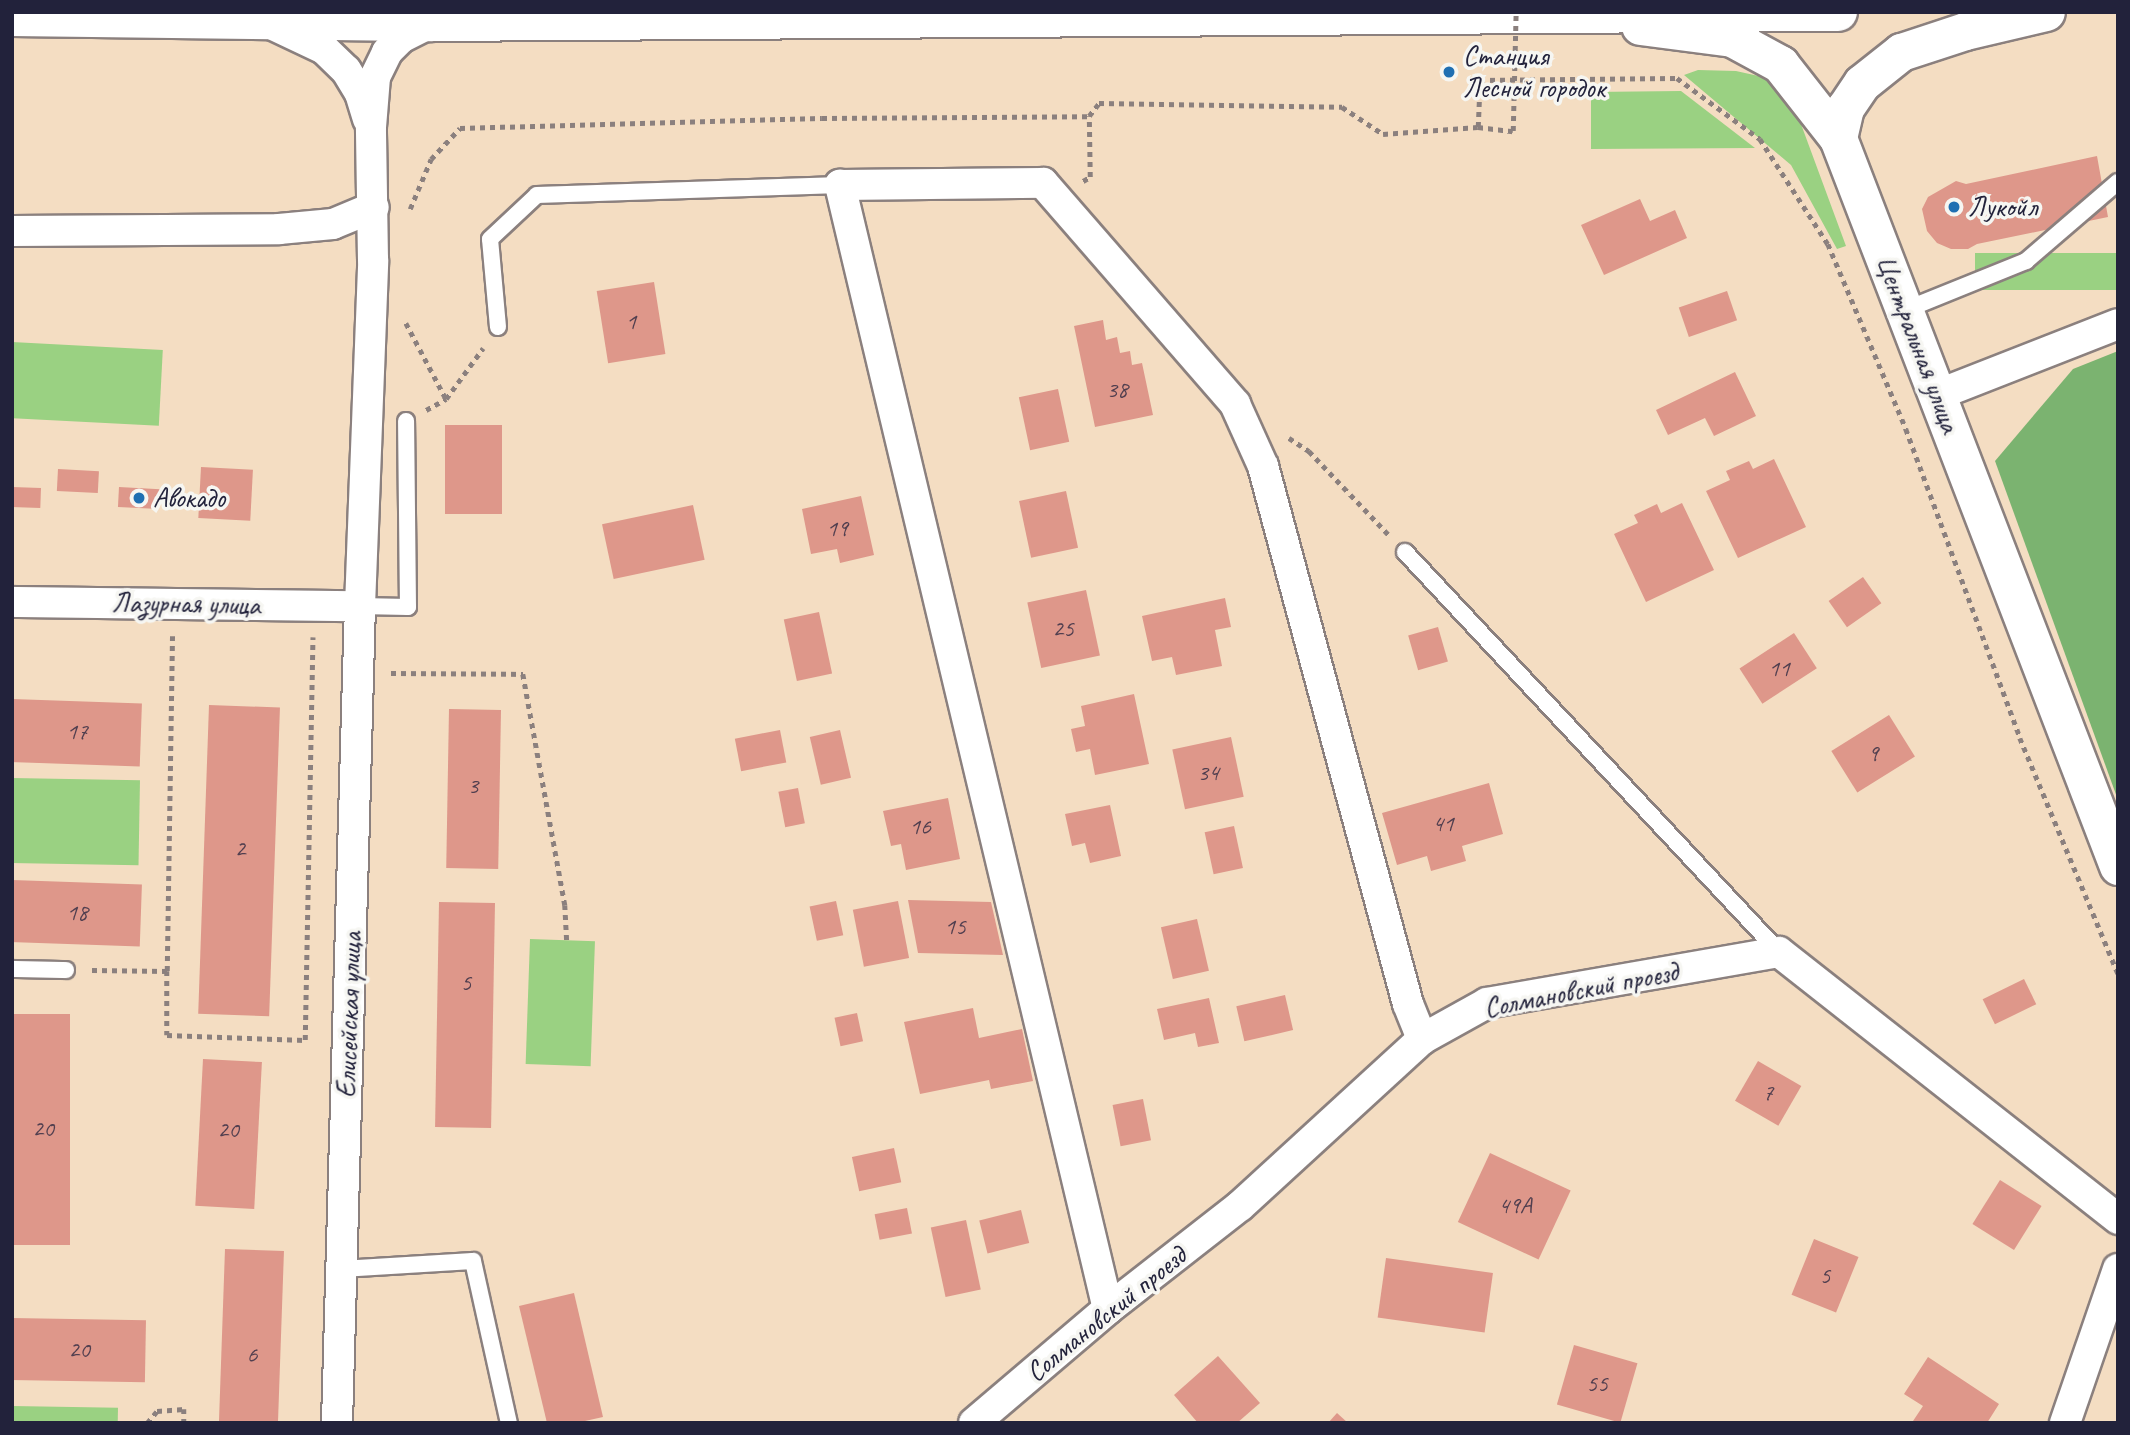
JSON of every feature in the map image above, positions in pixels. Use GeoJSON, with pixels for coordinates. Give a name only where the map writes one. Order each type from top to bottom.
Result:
{"type":"FeatureCollection","features":[{"type":"Feature","properties":{"kind":"highway"},"geometry":{"type":"LineString","coordinates":[[12,18],[432,22],[1838,12]]}},
{"type":"Feature","properties":{"kind":"street"},"geometry":{"type":"LineString","coordinates":[[1838,138],[1845,108],[1862,83],[1901,52],[1965,31],[2046,12]]}},
{"type":"Feature","properties":{"kind":"street","name":"Центральная улица"},"geometry":{"type":"LineString","coordinates":[[1530,13],[1732,38],[1780,64],[1838,138],[2118,866]]}},
{"type":"Feature","properties":{"kind":"street"},"geometry":{"type":"LineString","coordinates":[[264,22],[296,33],[324,49],[346,70],[360,93],[371,127]]}},
{"type":"Feature","properties":{"kind":"street"},"geometry":{"type":"LineString","coordinates":[[371,127],[375,77],[387,52],[401,38],[432,22]]}},
{"type":"Feature","properties":{"kind":"street","name":"Елисейская улица"},"geometry":{"type":"LineString","coordinates":[[337,1423],[360,606],[373,260],[371,127]]}},
{"type":"Feature","properties":{"kind":"street"},"geometry":{"type":"LineString","coordinates":[[1108,1309],[840,185],[1043,183],[1235,404],[1264,466],[1408,1004],[1422,1039]]}},
{"type":"Feature","properties":{"kind":"street"},"geometry":{"type":"LineString","coordinates":[[12,231],[279,229],[332,224],[374,206]]}},
{"type":"Feature","properties":{"kind":"street"},"geometry":{"type":"LineString","coordinates":[[1937,396],[2118,324]]}},
{"type":"Feature","properties":{"kind":"street","name":"Лазурная улица"},"geometry":{"type":"LineString","coordinates":[[12,601],[360,606]]}},
{"type":"Feature","properties":{"kind":"street"},"geometry":{"type":"LineString","coordinates":[[1779,952],[2118,1219]]}},
{"type":"Feature","properties":{"kind":"street","name":"Солмановский проезд"},"geometry":{"type":"LineString","coordinates":[[974,1423],[1108,1309],[1240,1206],[1422,1039],[1487,1003],[1779,952]]}},
{"type":"Feature","properties":{"kind":"street"},"geometry":{"type":"LineString","coordinates":[[2065,1423],[2118,1269]]}},
{"type":"Feature","properties":{"kind":"lane"},"geometry":{"type":"LineString","coordinates":[[1905,310],[2026,261],[2118,182]]}},
{"type":"Feature","properties":{"kind":"lane"},"geometry":{"type":"LineString","coordinates":[[498,327],[490,239],[537,195],[840,185]]}},
{"type":"Feature","properties":{"kind":"lane"},"geometry":{"type":"LineString","coordinates":[[360,606],[408,607],[406,421]]}},
{"type":"Feature","properties":{"kind":"lane"},"geometry":{"type":"LineString","coordinates":[[1405,552],[1779,952]]}},
{"type":"Feature","properties":{"kind":"lane"},"geometry":{"type":"LineString","coordinates":[[12,969],[66,970]]}},
{"type":"Feature","properties":{"kind":"lane"},"geometry":{"type":"LineString","coordinates":[[341,1269],[473,1261],[509,1423]]}},
{"type":"Feature","properties":{"kind":"path"},"geometry":{"type":"LineString","coordinates":[[1090,177],[1089,116],[1099,103],[1342,107],[1383,134],[1478,127],[1513,131],[1530,13]]}},
{"type":"Feature","properties":{"kind":"path"},"geometry":{"type":"LineString","coordinates":[[1478,127],[1480,80],[1677,78],[1760,139],[1828,244],[1906,429],[2020,737],[2118,973]]}},
{"type":"Feature","properties":{"kind":"path"},"geometry":{"type":"LineString","coordinates":[[373,260],[399,233],[431,159],[460,128],[822,118],[1089,116]]}},
{"type":"Feature","properties":{"kind":"path"},"geometry":{"type":"LineString","coordinates":[[403,318],[446,399]]}},
{"type":"Feature","properties":{"kind":"path"},"geometry":{"type":"LineString","coordinates":[[406,421],[446,399],[498,327]]}},
{"type":"Feature","properties":{"kind":"path"},"geometry":{"type":"LineString","coordinates":[[1235,404],[1309,451],[1405,552]]}},
{"type":"Feature","properties":{"kind":"path"},"geometry":{"type":"LineString","coordinates":[[173,604],[167,1035],[305,1040],[313,605]]}},
{"type":"Feature","properties":{"kind":"path"},"geometry":{"type":"LineString","coordinates":[[358,673],[523,674],[565,905],[567,940]]}},
{"type":"Feature","properties":{"kind":"path"},"geometry":{"type":"LineString","coordinates":[[66,970],[167,971]]}},
{"type":"Feature","properties":{"kind":"path"},"geometry":{"type":"LineString","coordinates":[[147,1423],[157,1411],[184,1409],[184,1423]]}},
{"type":"Feature","properties":{"kind":"green space"},"geometry":{"type":"Polygon","coordinates":[[[1698,70],[1736,71],[1763,77],[1785,94],[1798,116],[1846,246],[1837,249],[1791,165],[1684,75],[1698,70]]]}},
{"type":"Feature","properties":{"kind":"green space"},"geometry":{"type":"Polygon","coordinates":[[[1681,91],[1755,148],[1591,149],[1591,92],[1681,91]]]}},
{"type":"Feature","properties":{"kind":"green space"},"geometry":{"type":"Polygon","coordinates":[[[1975,253],[2118,253],[2118,290],[1975,290],[1975,253]]]}},
{"type":"Feature","properties":{"kind":"green space"},"geometry":{"type":"Polygon","coordinates":[[[12,342],[163,350],[159,426],[12,418],[12,342]]]}},
{"type":"Feature","properties":{"kind":"green space"},"geometry":{"type":"Polygon","coordinates":[[[2118,351],[2118,800],[1995,461],[2073,369],[2118,351]]]}},
{"type":"Feature","properties":{"kind":"green space"},"geometry":{"type":"Polygon","coordinates":[[[12,778],[140,780],[138,865],[12,863],[12,778]]]}},
{"type":"Feature","properties":{"kind":"green space"},"geometry":{"type":"Polygon","coordinates":[[[530,939],[595,941],[591,1066],[526,1064],[530,939]]]}},
{"type":"Feature","properties":{"kind":"green space"},"geometry":{"type":"Polygon","coordinates":[[[12,1406],[118,1408],[118,1423],[12,1423],[12,1406]]]}},
{"type":"Feature","properties":{"kind":"building"},"geometry":{"type":"Polygon","coordinates":[[[2097,156],[2108,217],[1977,244],[1968,249],[1951,249],[1937,243],[1927,231],[1922,209],[1928,197],[1956,181],[1966,184],[2097,156]]]}},
{"type":"Feature","properties":{"kind":"building"},"geometry":{"type":"Polygon","coordinates":[[[1640,199],[1650,221],[1675,210],[1687,238],[1604,275],[1581,225],[1640,199]]]}},
{"type":"Feature","properties":{"kind":"building"},"geometry":{"type":"Polygon","coordinates":[[[654,282],[665,354],[608,363],[597,291],[654,282]]]}},
{"type":"Feature","properties":{"kind":"building"},"geometry":{"type":"Polygon","coordinates":[[[1727,291],[1737,320],[1689,337],[1679,308],[1727,291]]]}},
{"type":"Feature","properties":{"kind":"building"},"geometry":{"type":"Polygon","coordinates":[[[1103,320],[1106,340],[1117,337],[1120,353],[1130,351],[1132,365],[1142,363],[1153,415],[1095,427],[1074,326],[1103,320]]]}},
{"type":"Feature","properties":{"kind":"building"},"geometry":{"type":"Polygon","coordinates":[[[1735,372],[1756,416],[1714,436],[1705,418],[1668,435],[1656,410],[1735,372]]]}},
{"type":"Feature","properties":{"kind":"building"},"geometry":{"type":"Polygon","coordinates":[[[1058,389],[1069,442],[1030,450],[1019,397],[1058,389]]]}},
{"type":"Feature","properties":{"kind":"building"},"geometry":{"type":"Polygon","coordinates":[[[445,425],[502,425],[502,514],[445,514],[445,425]]]}},
{"type":"Feature","properties":{"kind":"building"},"geometry":{"type":"Polygon","coordinates":[[[1774,459],[1806,527],[1738,558],[1706,491],[1730,480],[1726,471],[1749,461],[1753,469],[1774,459]]]}},
{"type":"Feature","properties":{"kind":"building"},"geometry":{"type":"Polygon","coordinates":[[[201,467],[253,470],[250,521],[198,518],[201,467]]]}},
{"type":"Feature","properties":{"kind":"building"},"geometry":{"type":"Polygon","coordinates":[[[58,469],[99,471],[98,493],[57,491],[58,469]]]}},
{"type":"Feature","properties":{"kind":"building"},"geometry":{"type":"Polygon","coordinates":[[[12,487],[41,488],[40,508],[12,507],[12,487]]]}},
{"type":"Feature","properties":{"kind":"building"},"geometry":{"type":"Polygon","coordinates":[[[119,487],[160,489],[159,509],[118,507],[119,487]]]}},
{"type":"Feature","properties":{"kind":"building"},"geometry":{"type":"Polygon","coordinates":[[[1066,491],[1078,548],[1031,558],[1019,501],[1066,491]]]}},
{"type":"Feature","properties":{"kind":"building"},"geometry":{"type":"Polygon","coordinates":[[[861,496],[874,555],[840,563],[837,549],[811,554],[802,509],[861,496]]]}},
{"type":"Feature","properties":{"kind":"building"},"geometry":{"type":"Polygon","coordinates":[[[1682,503],[1714,570],[1646,602],[1614,534],[1638,523],[1634,515],[1657,504],[1661,513],[1682,503]]]}},
{"type":"Feature","properties":{"kind":"building"},"geometry":{"type":"Polygon","coordinates":[[[693,505],[705,560],[614,579],[602,524],[693,505]]]}},
{"type":"Feature","properties":{"kind":"building"},"geometry":{"type":"Polygon","coordinates":[[[1863,577],[1881,603],[1847,627],[1829,601],[1863,577]]]}},
{"type":"Feature","properties":{"kind":"building"},"geometry":{"type":"Polygon","coordinates":[[[1086,590],[1100,656],[1041,668],[1027,602],[1086,590]]]}},
{"type":"Feature","properties":{"kind":"building"},"geometry":{"type":"Polygon","coordinates":[[[1225,598],[1231,627],[1215,630],[1222,666],[1176,675],[1172,657],[1152,661],[1142,616],[1225,598]]]}},
{"type":"Feature","properties":{"kind":"building"},"geometry":{"type":"Polygon","coordinates":[[[819,612],[832,674],[797,681],[784,619],[819,612]]]}},
{"type":"Feature","properties":{"kind":"building"},"geometry":{"type":"Polygon","coordinates":[[[1438,627],[1448,662],[1418,670],[1408,636],[1438,627]]]}},
{"type":"Feature","properties":{"kind":"building"},"geometry":{"type":"Polygon","coordinates":[[[1794,633],[1817,668],[1762,704],[1739,668],[1794,633]]]}},
{"type":"Feature","properties":{"kind":"building"},"geometry":{"type":"Polygon","coordinates":[[[1134,694],[1149,764],[1095,775],[1090,749],[1076,752],[1071,729],[1085,726],[1081,706],[1134,694]]]}},
{"type":"Feature","properties":{"kind":"building"},"geometry":{"type":"Polygon","coordinates":[[[12,699],[142,704],[140,766],[12,762],[12,699]]]}},
{"type":"Feature","properties":{"kind":"building"},"geometry":{"type":"Polygon","coordinates":[[[209,705],[280,707],[269,1016],[198,1014],[209,705]]]}},
{"type":"Feature","properties":{"kind":"building"},"geometry":{"type":"Polygon","coordinates":[[[449,709],[501,710],[498,869],[446,868],[449,709]]]}},
{"type":"Feature","properties":{"kind":"building"},"geometry":{"type":"Polygon","coordinates":[[[1889,715],[1915,757],[1857,793],[1831,751],[1889,715]]]}},
{"type":"Feature","properties":{"kind":"building"},"geometry":{"type":"Polygon","coordinates":[[[780,730],[786,762],[741,771],[735,739],[780,730]]]}},
{"type":"Feature","properties":{"kind":"building"},"geometry":{"type":"Polygon","coordinates":[[[840,730],[851,778],[821,785],[810,737],[840,730]]]}},
{"type":"Feature","properties":{"kind":"building"},"geometry":{"type":"Polygon","coordinates":[[[1231,737],[1244,797],[1185,809],[1172,749],[1231,737]]]}},
{"type":"Feature","properties":{"kind":"building"},"geometry":{"type":"Polygon","coordinates":[[[1489,783],[1503,834],[1462,846],[1466,861],[1431,871],[1427,856],[1397,865],[1382,813],[1489,783]]]}},
{"type":"Feature","properties":{"kind":"building"},"geometry":{"type":"Polygon","coordinates":[[[798,788],[805,823],[785,827],[778,792],[798,788]]]}},
{"type":"Feature","properties":{"kind":"building"},"geometry":{"type":"Polygon","coordinates":[[[948,798],[960,859],[906,870],[901,844],[891,846],[883,811],[948,798]]]}},
{"type":"Feature","properties":{"kind":"building"},"geometry":{"type":"Polygon","coordinates":[[[1110,805],[1121,856],[1090,863],[1085,843],[1072,846],[1065,814],[1110,805]]]}},
{"type":"Feature","properties":{"kind":"building"},"geometry":{"type":"Polygon","coordinates":[[[1234,826],[1243,868],[1214,874],[1205,832],[1234,826]]]}},
{"type":"Feature","properties":{"kind":"building"},"geometry":{"type":"Polygon","coordinates":[[[12,880],[142,885],[140,946],[12,942],[12,880]]]}},
{"type":"Feature","properties":{"kind":"building"},"geometry":{"type":"Polygon","coordinates":[[[908,900],[991,902],[1003,955],[918,953],[908,900]]]}},
{"type":"Feature","properties":{"kind":"building"},"geometry":{"type":"Polygon","coordinates":[[[836,901],[843,935],[817,941],[810,907],[836,901]]]}},
{"type":"Feature","properties":{"kind":"building"},"geometry":{"type":"Polygon","coordinates":[[[898,901],[909,958],[864,967],[853,910],[898,901]]]}},
{"type":"Feature","properties":{"kind":"building"},"geometry":{"type":"Polygon","coordinates":[[[439,902],[495,903],[491,1128],[435,1127],[439,902]]]}},
{"type":"Feature","properties":{"kind":"building"},"geometry":{"type":"Polygon","coordinates":[[[1197,919],[1209,971],[1173,979],[1161,927],[1197,919]]]}},
{"type":"Feature","properties":{"kind":"building"},"geometry":{"type":"Polygon","coordinates":[[[2024,979],[2036,1004],[1995,1024],[1983,999],[2024,979]]]}},
{"type":"Feature","properties":{"kind":"building"},"geometry":{"type":"Polygon","coordinates":[[[1285,995],[1293,1030],[1244,1041],[1236,1006],[1285,995]]]}},
{"type":"Feature","properties":{"kind":"building"},"geometry":{"type":"Polygon","coordinates":[[[1209,998],[1219,1043],[1198,1047],[1195,1033],[1164,1040],[1157,1009],[1209,998]]]}},
{"type":"Feature","properties":{"kind":"building"},"geometry":{"type":"Polygon","coordinates":[[[973,1008],[979,1038],[1022,1029],[1033,1081],[991,1089],[989,1080],[920,1094],[904,1022],[973,1008]]]}},
{"type":"Feature","properties":{"kind":"building"},"geometry":{"type":"Polygon","coordinates":[[[857,1013],[863,1041],[841,1046],[835,1018],[857,1013]]]}},
{"type":"Feature","properties":{"kind":"building"},"geometry":{"type":"Polygon","coordinates":[[[14,1014],[70,1014],[70,1245],[14,1245],[14,1014]]]}},
{"type":"Feature","properties":{"kind":"building"},"geometry":{"type":"Polygon","coordinates":[[[203,1059],[262,1062],[254,1209],[195,1206],[203,1059]]]}},
{"type":"Feature","properties":{"kind":"building"},"geometry":{"type":"Polygon","coordinates":[[[1758,1061],[1801,1086],[1778,1126],[1735,1101],[1758,1061]]]}},
{"type":"Feature","properties":{"kind":"building"},"geometry":{"type":"Polygon","coordinates":[[[1143,1099],[1151,1140],[1121,1146],[1113,1105],[1143,1099]]]}},
{"type":"Feature","properties":{"kind":"building"},"geometry":{"type":"Polygon","coordinates":[[[894,1148],[901,1182],[859,1191],[852,1157],[894,1148]]]}},
{"type":"Feature","properties":{"kind":"building"},"geometry":{"type":"Polygon","coordinates":[[[1490,1153],[1571,1191],[1539,1259],[1458,1222],[1490,1153]]]}},
{"type":"Feature","properties":{"kind":"building"},"geometry":{"type":"Polygon","coordinates":[[[2000,1180],[2042,1206],[2014,1250],[1972,1224],[2000,1180]]]}},
{"type":"Feature","properties":{"kind":"building"},"geometry":{"type":"Polygon","coordinates":[[[907,1208],[912,1234],[880,1240],[875,1214],[907,1208]]]}},
{"type":"Feature","properties":{"kind":"building"},"geometry":{"type":"Polygon","coordinates":[[[1021,1210],[1029,1243],[988,1253],[979,1220],[1021,1210]]]}},
{"type":"Feature","properties":{"kind":"building"},"geometry":{"type":"Polygon","coordinates":[[[966,1220],[981,1289],[946,1297],[931,1227],[966,1220]]]}},
{"type":"Feature","properties":{"kind":"building"},"geometry":{"type":"Polygon","coordinates":[[[1814,1239],[1859,1257],[1836,1313],[1792,1295],[1814,1239]]]}},
{"type":"Feature","properties":{"kind":"building"},"geometry":{"type":"Polygon","coordinates":[[[225,1249],[284,1251],[278,1423],[219,1423],[225,1249]]]}},
{"type":"Feature","properties":{"kind":"building"},"geometry":{"type":"Polygon","coordinates":[[[1386,1258],[1493,1273],[1485,1332],[1378,1317],[1386,1258]]]}},
{"type":"Feature","properties":{"kind":"building"},"geometry":{"type":"Polygon","coordinates":[[[574,1293],[603,1417],[576,1423],[547,1423],[519,1306],[574,1293]]]}},
{"type":"Feature","properties":{"kind":"building"},"geometry":{"type":"Polygon","coordinates":[[[12,1318],[146,1320],[145,1382],[12,1380],[12,1318]]]}},
{"type":"Feature","properties":{"kind":"building"},"geometry":{"type":"Polygon","coordinates":[[[1574,1345],[1637,1363],[1620,1423],[1557,1405],[1574,1345]]]}},
{"type":"Feature","properties":{"kind":"building"},"geometry":{"type":"Polygon","coordinates":[[[1218,1356],[1260,1403],[1237,1423],[1198,1423],[1174,1395],[1218,1356]]]}},
{"type":"Feature","properties":{"kind":"building"},"geometry":{"type":"Polygon","coordinates":[[[1928,1357],[1999,1404],[1987,1423],[1913,1421],[1923,1406],[1904,1394],[1928,1357]]]}},
{"type":"Feature","properties":{"kind":"building"},"geometry":{"type":"Polygon","coordinates":[[[1337,1413],[1348,1423],[1328,1423],[1337,1413]]]}},
{"type":"Feature","properties":{"kind":"place","name":"Станция Лесной городок"},"geometry":{"type":"Point","coordinates":[1449,72]}},
{"type":"Feature","properties":{"kind":"place","name":"Лукойл"},"geometry":{"type":"Point","coordinates":[1954,207]}},
{"type":"Feature","properties":{"kind":"place","name":"Авокадо"},"geometry":{"type":"Point","coordinates":[139,498]}}]}
